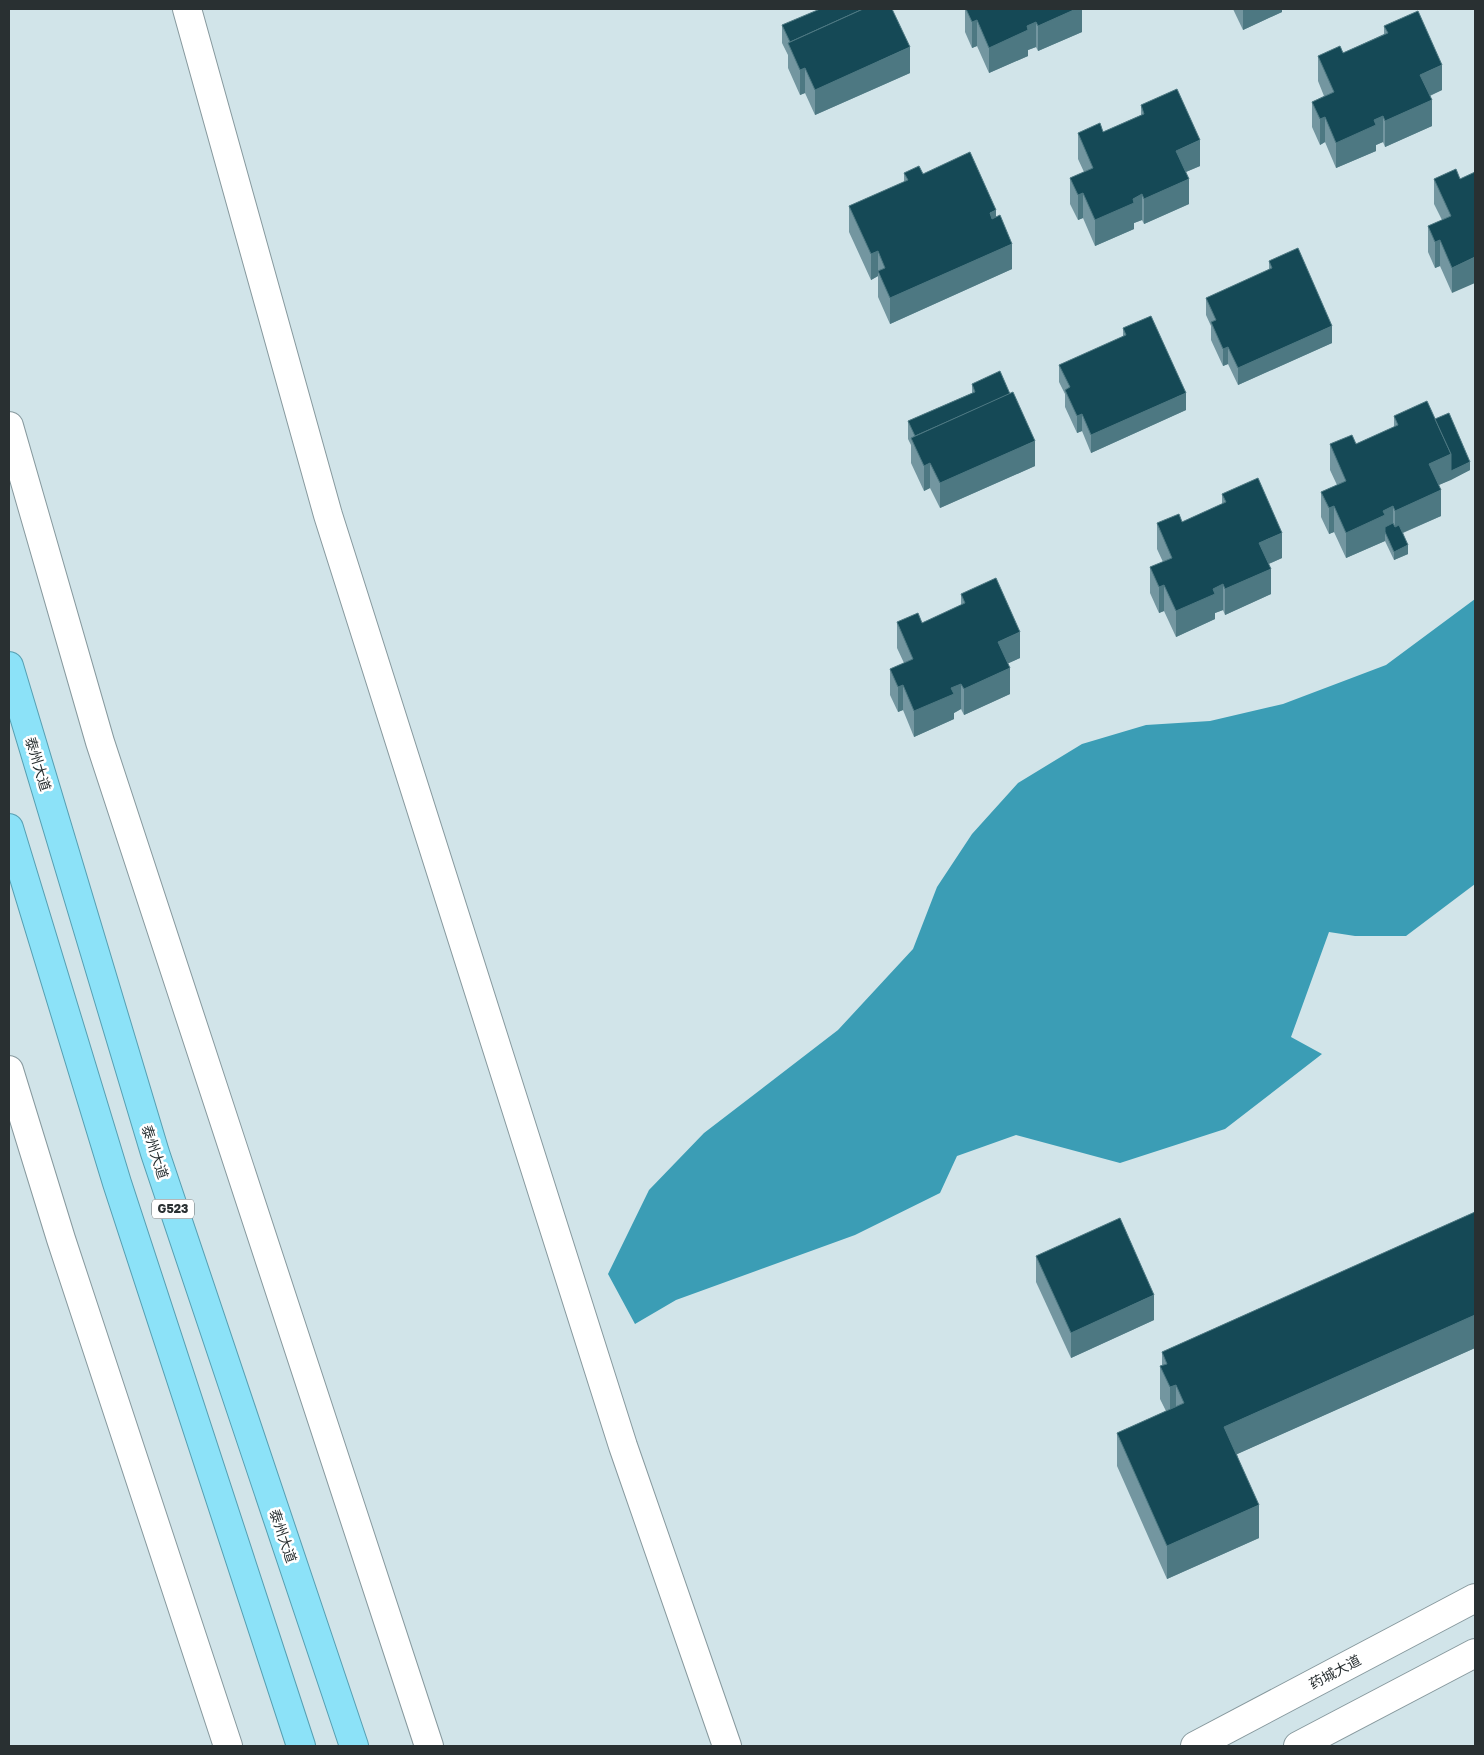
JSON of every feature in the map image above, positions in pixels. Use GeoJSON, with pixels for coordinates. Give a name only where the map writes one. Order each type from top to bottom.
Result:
{"type":"FeatureCollection","features":[{"type":"Feature","properties":{"kind":"highway","name":"泰州大道"},"geometry":{"type":"LineString","coordinates":[[9,666],[155,1153],[354,1746]]}},
{"type":"Feature","properties":{"kind":"highway"},"geometry":{"type":"LineString","coordinates":[[9,828],[116,1183],[301,1746]]}},
{"type":"Feature","properties":{"kind":"street"},"geometry":{"type":"LineString","coordinates":[[187,9],[331,524],[623,1446],[728,1746]]}},
{"type":"Feature","properties":{"kind":"street"},"geometry":{"type":"LineString","coordinates":[[9,426],[100,742],[430,1746]]}},
{"type":"Feature","properties":{"kind":"street"},"geometry":{"type":"LineString","coordinates":[[9,1070],[61,1239],[228,1746]]}},
{"type":"Feature","properties":{"kind":"street","name":"药城大道"},"geometry":{"type":"LineString","coordinates":[[1195,1746],[1475,1598]]}},
{"type":"Feature","properties":{"kind":"street"},"geometry":{"type":"LineString","coordinates":[[1298,1746],[1475,1653]]}},
{"type":"Feature","properties":{"kind":"water"},"geometry":{"type":"Polygon","coordinates":[[[1475,599],[1475,884],[1406,936],[1355,936],[1329,932],[1291,1037],[1322,1054],[1225,1129],[1120,1163],[1016,1135],[957,1156],[940,1193],[855,1235],[676,1300],[635,1324],[608,1274],[649,1190],[704,1133],[838,1030],[913,949],[937,887],[972,834],[1018,783],[1082,744],[1146,725],[1210,721],[1283,704],[1386,665],[1475,599]]]}},
{"type":"Feature","properties":{"kind":"building"},"geometry":{"type":"Polygon","coordinates":[[[820,9],[863,9],[790,42],[782,25],[820,9]]]}},
{"type":"Feature","properties":{"kind":"building"},"geometry":{"type":"Polygon","coordinates":[[[863,9],[892,9],[910,47],[815,90],[805,68],[800,70],[788,43],[863,9]]]}},
{"type":"Feature","properties":{"kind":"building"},"geometry":{"type":"Polygon","coordinates":[[[966,9],[1076,9],[1038,26],[1036,22],[1027,26],[1028,30],[989,48],[977,20],[972,22],[966,9]]]}},
{"type":"Feature","properties":{"kind":"building"},"geometry":{"type":"Polygon","coordinates":[[[1418,11],[1442,65],[1420,75],[1432,100],[1385,121],[1383,116],[1374,120],[1376,125],[1336,143],[1325,117],[1320,119],[1312,102],[1334,92],[1318,56],[1340,46],[1343,53],[1388,33],[1384,26],[1418,11]]]}},
{"type":"Feature","properties":{"kind":"building"},"geometry":{"type":"Polygon","coordinates":[[[1177,89],[1200,140],[1176,151],[1189,179],[1144,199],[1142,194],[1133,199],[1134,203],[1095,220],[1083,193],[1078,195],[1070,178],[1093,168],[1078,133],[1100,123],[1103,132],[1144,114],[1141,105],[1177,89]]]}},
{"type":"Feature","properties":{"kind":"building"},"geometry":{"type":"Polygon","coordinates":[[[970,152],[996,210],[990,213],[992,219],[1000,215],[1012,244],[890,298],[878,271],[885,268],[878,251],[871,254],[849,206],[908,180],[904,173],[919,166],[923,174],[970,152]]]}},
{"type":"Feature","properties":{"kind":"building"},"geometry":{"type":"Polygon","coordinates":[[[1456,169],[1460,179],[1475,172],[1475,257],[1452,268],[1440,240],[1435,242],[1428,226],[1451,216],[1434,179],[1456,169]]]}},
{"type":"Feature","properties":{"kind":"building"},"geometry":{"type":"Polygon","coordinates":[[[1298,248],[1332,326],[1238,368],[1228,347],[1223,349],[1211,322],[1216,320],[1206,298],[1272,268],[1269,261],[1298,248]]]}},
{"type":"Feature","properties":{"kind":"building"},"geometry":{"type":"Polygon","coordinates":[[[1151,316],[1186,393],[1091,435],[1082,414],[1077,416],[1065,390],[1070,387],[1059,365],[1126,335],[1123,328],[1151,316]]]}},
{"type":"Feature","properties":{"kind":"building"},"geometry":{"type":"Polygon","coordinates":[[[1000,371],[1010,394],[915,436],[908,421],[975,392],[972,384],[1000,371]]]}},
{"type":"Feature","properties":{"kind":"building"},"geometry":{"type":"Polygon","coordinates":[[[1013,392],[1035,441],[940,483],[930,463],[924,466],[911,438],[1013,392]]]}},
{"type":"Feature","properties":{"kind":"building"},"geometry":{"type":"Polygon","coordinates":[[[1427,401],[1451,454],[1429,464],[1441,490],[1395,511],[1393,506],[1383,511],[1385,515],[1346,533],[1334,506],[1329,508],[1321,492],[1346,481],[1330,444],[1352,435],[1356,444],[1398,425],[1394,416],[1427,401]]]}},
{"type":"Feature","properties":{"kind":"building"},"geometry":{"type":"Polygon","coordinates":[[[1449,413],[1470,462],[1451,471],[1451,454],[1435,419],[1449,413]]]}},
{"type":"Feature","properties":{"kind":"building"},"geometry":{"type":"Polygon","coordinates":[[[1258,478],[1282,533],[1259,543],[1271,569],[1225,589],[1223,584],[1213,589],[1215,594],[1176,611],[1164,585],[1159,587],[1150,567],[1172,558],[1157,523],[1179,514],[1182,522],[1226,502],[1222,494],[1258,478]]]}},
{"type":"Feature","properties":{"kind":"building"},"geometry":{"type":"Polygon","coordinates":[[[1393,523],[1395,527],[1399,525],[1408,545],[1394,552],[1385,532],[1385,527],[1393,523]]]}},
{"type":"Feature","properties":{"kind":"building"},"geometry":{"type":"Polygon","coordinates":[[[996,578],[1020,632],[998,642],[1010,668],[964,689],[961,684],[951,688],[954,694],[914,711],[903,685],[898,687],[890,669],[913,659],[897,622],[918,613],[922,623],[965,603],[961,594],[996,578]]]}},
{"type":"Feature","properties":{"kind":"building"},"geometry":{"type":"Polygon","coordinates":[[[1475,1212],[1475,1315],[1224,1427],[1259,1505],[1167,1546],[1117,1433],[1184,1403],[1176,1385],[1170,1387],[1160,1366],[1167,1364],[1162,1352],[1475,1212]]]}},
{"type":"Feature","properties":{"kind":"building"},"geometry":{"type":"Polygon","coordinates":[[[1120,1218],[1154,1295],[1071,1333],[1036,1256],[1120,1218]]]}}]}
